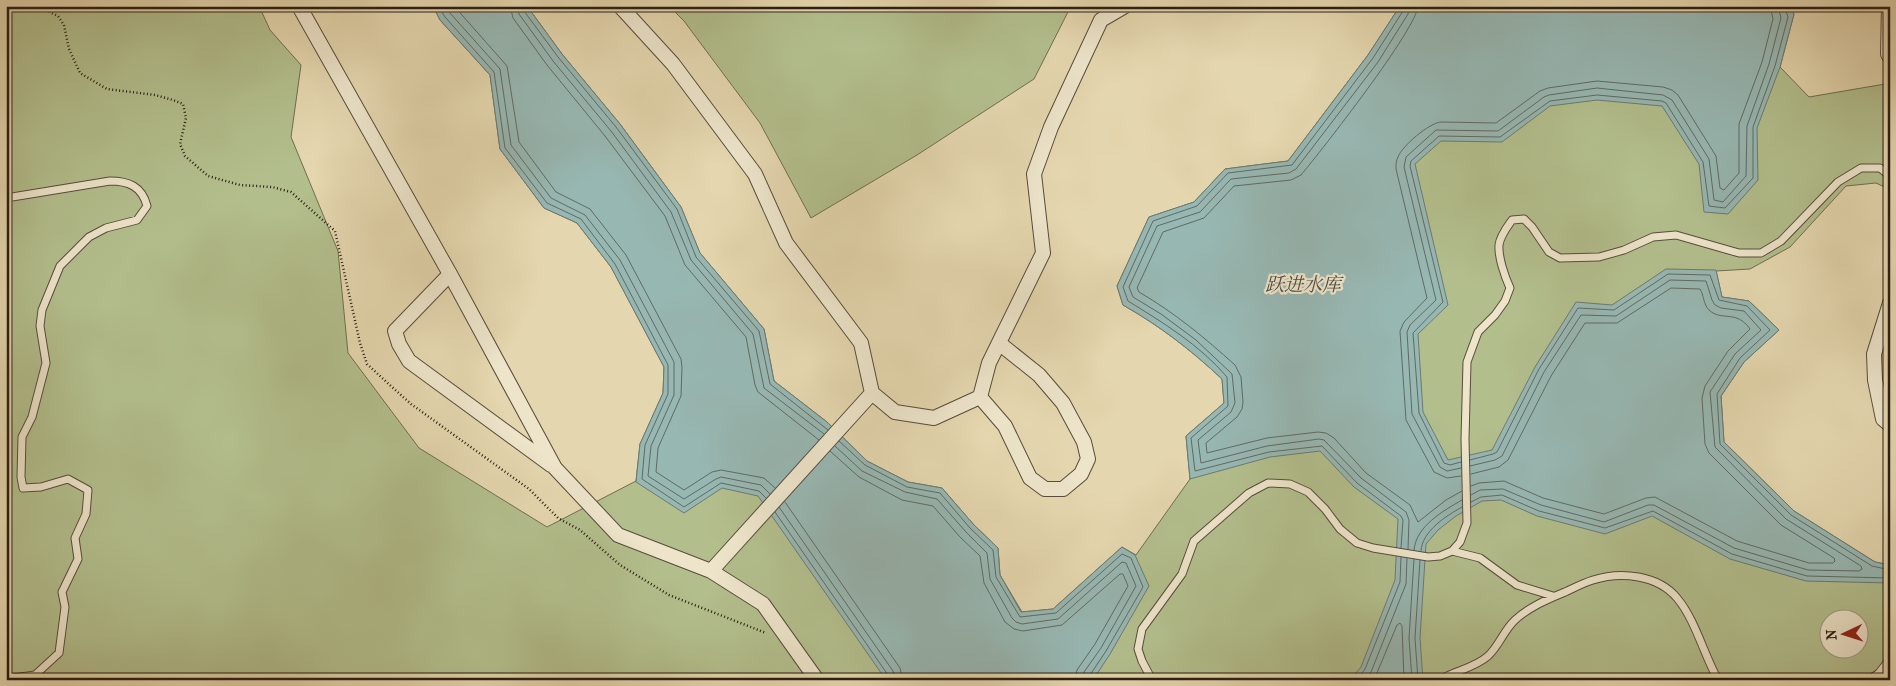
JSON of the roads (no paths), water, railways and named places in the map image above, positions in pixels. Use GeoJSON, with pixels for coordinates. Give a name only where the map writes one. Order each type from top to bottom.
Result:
{"type":"FeatureCollection","features":[{"type":"Feature","properties":{"kind":"street"},"geometry":{"type":"LineString","coordinates":[[299,6],[450,274],[555,468]]}},
{"type":"Feature","properties":{"kind":"street"},"geometry":{"type":"LineString","coordinates":[[620,6],[673,64],[755,174],[786,243],[861,343],[872,393],[895,412],[934,418],[980,397]]}},
{"type":"Feature","properties":{"kind":"street"},"geometry":{"type":"LineString","coordinates":[[980,397],[989,363],[1043,253],[1034,174],[1037,164],[1051,127],[1101,20],[1125,6]]}},
{"type":"Feature","properties":{"kind":"street"},"geometry":{"type":"LineString","coordinates":[[1889,6],[1888,54],[1890,56]]}},
{"type":"Feature","properties":{"kind":"street"},"geometry":{"type":"LineString","coordinates":[[450,274],[395,331],[399,344],[409,361],[555,468],[618,535],[710,571],[763,604],[817,680]]}},
{"type":"Feature","properties":{"kind":"street"},"geometry":{"type":"LineString","coordinates":[[1890,303],[1874,354],[1875,380],[1883,419],[1890,425]]}},
{"type":"Feature","properties":{"kind":"street"},"geometry":{"type":"LineString","coordinates":[[980,397],[1005,426],[1030,478],[1045,489],[1063,489],[1082,474],[1088,459],[1084,442],[1063,403],[1039,375],[999,343]]}},
{"type":"Feature","properties":{"kind":"street"},"geometry":{"type":"LineString","coordinates":[[710,571],[872,393]]}},
{"type":"Feature","properties":{"kind":"lane"},"geometry":{"type":"LineString","coordinates":[[1152,680],[1138,650],[1142,628],[1182,574],[1194,541],[1249,493],[1268,483],[1290,484],[1308,492],[1325,508],[1340,529],[1357,543],[1373,548],[1428,557],[1440,556],[1452,551],[1460,542],[1467,523],[1465,439],[1467,362],[1478,332],[1496,315],[1505,301],[1510,288],[1504,274],[1499,245],[1506,228],[1512,220],[1524,219],[1532,227],[1549,252],[1560,258],[1599,257],[1624,250],[1652,237],[1676,235],[1739,253],[1761,253],[1781,241],[1838,182],[1861,168],[1880,168],[1890,176]]}},
{"type":"Feature","properties":{"kind":"lane"},"geometry":{"type":"LineString","coordinates":[[6,198],[122,181],[136,187],[142,193],[147,206],[137,220],[106,228],[89,237],[60,266],[42,310],[40,326],[46,363],[32,417],[22,437],[21,477],[23,488],[41,487],[68,479],[88,490],[86,514],[75,538],[78,559],[62,592],[65,607],[59,653],[35,675],[6,679]]}},
{"type":"Feature","properties":{"kind":"lane"},"geometry":{"type":"LineString","coordinates":[[1452,551],[1480,558],[1516,585],[1554,596]]}},
{"type":"Feature","properties":{"kind":"lane"},"geometry":{"type":"LineString","coordinates":[[1442,680],[1447,676],[1481,662],[1489,655],[1515,620],[1554,596],[1594,580],[1624,575],[1645,578],[1665,587],[1678,599],[1718,680]]}},
{"type":"Feature","properties":{"kind":"lane"},"geometry":{"type":"LineString","coordinates":[[1869,680],[1880,673],[1890,659]]}},
{"type":"Feature","properties":{"kind":"water"},"geometry":{"type":"Polygon","coordinates":[[[433,6],[527,6],[562,54],[620,124],[681,207],[700,253],[764,329],[774,381],[827,422],[867,461],[908,482],[942,488],[974,525],[998,548],[1000,575],[1021,612],[1053,609],[1122,547],[1135,555],[1149,586],[1093,680],[886,680],[758,496],[722,488],[684,513],[636,482],[640,444],[663,393],[664,367],[611,267],[577,223],[544,208],[500,149],[490,75],[440,20],[433,6]]]}},
{"type":"Feature","properties":{"kind":"water","name":"跃进水库"},"geometry":{"type":"Polygon","coordinates":[[[1400,6],[1788,6],[1794,14],[1780,67],[1757,128],[1758,180],[1728,214],[1704,212],[1699,164],[1662,106],[1597,100],[1550,106],[1502,142],[1441,141],[1415,164],[1448,305],[1418,334],[1423,412],[1448,460],[1492,450],[1535,367],[1576,302],[1612,305],[1666,269],[1716,270],[1722,297],[1749,301],[1779,330],[1744,362],[1721,396],[1724,442],[1794,511],[1875,562],[1890,565],[1890,583],[1806,581],[1730,559],[1652,516],[1605,534],[1537,516],[1501,500],[1482,501],[1456,516],[1438,530],[1426,544],[1420,638],[1423,680],[1350,680],[1361,667],[1395,580],[1398,519],[1354,487],[1320,451],[1270,457],[1190,479],[1186,436],[1224,403],[1222,379],[1175,339],[1123,305],[1117,286],[1149,217],[1194,202],[1225,169],[1288,161],[1368,55],[1400,6]]]}}]}
